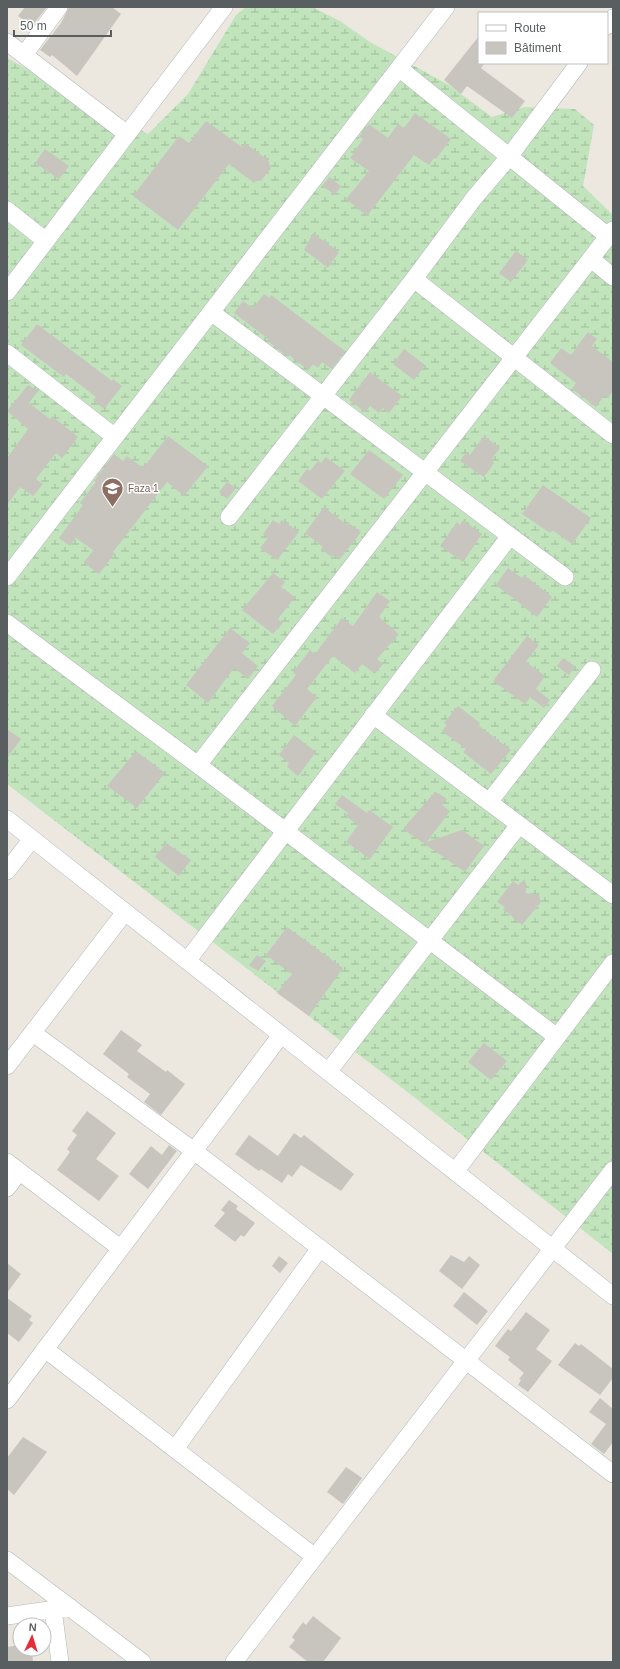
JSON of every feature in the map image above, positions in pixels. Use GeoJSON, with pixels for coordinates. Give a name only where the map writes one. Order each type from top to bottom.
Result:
{"type":"FeatureCollection","features":[{"type":"Feature","properties":{"kind":"street"},"geometry":{"type":"LineString","coordinates":[[24,55],[59,7]]}},
{"type":"Feature","properties":{"kind":"street"},"geometry":{"type":"LineString","coordinates":[[7,292],[224,7]]}},
{"type":"Feature","properties":{"kind":"street"},"geometry":{"type":"LineString","coordinates":[[7,577],[446,7]]}},
{"type":"Feature","properties":{"kind":"street"},"geometry":{"type":"LineString","coordinates":[[7,42],[127,134]]}},
{"type":"Feature","properties":{"kind":"street"},"geometry":{"type":"LineString","coordinates":[[229,517],[414,279],[474,198],[509,157],[579,64]]}},
{"type":"Feature","properties":{"kind":"street"},"geometry":{"type":"LineString","coordinates":[[198,765],[611,233],[509,157],[399,68]]}},
{"type":"Feature","properties":{"kind":"street"},"geometry":{"type":"LineString","coordinates":[[7,210],[46,241]]}},
{"type":"Feature","properties":{"kind":"street"},"geometry":{"type":"LineString","coordinates":[[591,259],[613,277]]}},
{"type":"Feature","properties":{"kind":"street"},"geometry":{"type":"LineString","coordinates":[[414,279],[613,436]]}},
{"type":"Feature","properties":{"kind":"street"},"geometry":{"type":"LineString","coordinates":[[211,312],[565,577]]}},
{"type":"Feature","properties":{"kind":"street"},"geometry":{"type":"LineString","coordinates":[[7,353],[115,437]]}},
{"type":"Feature","properties":{"kind":"street"},"geometry":{"type":"LineString","coordinates":[[187,960],[510,536]]}},
{"type":"Feature","properties":{"kind":"street"},"geometry":{"type":"LineString","coordinates":[[7,623],[198,765],[557,1037]]}},
{"type":"Feature","properties":{"kind":"street"},"geometry":{"type":"LineString","coordinates":[[490,802],[592,670]]}},
{"type":"Feature","properties":{"kind":"street"},"geometry":{"type":"LineString","coordinates":[[373,715],[613,895]]}},
{"type":"Feature","properties":{"kind":"street"},"geometry":{"type":"LineString","coordinates":[[7,819],[613,1296]]}},
{"type":"Feature","properties":{"kind":"street"},"geometry":{"type":"LineString","coordinates":[[328,1072],[519,825]]}},
{"type":"Feature","properties":{"kind":"street"},"geometry":{"type":"LineString","coordinates":[[7,871],[32,838]]}},
{"type":"Feature","properties":{"kind":"street"},"geometry":{"type":"LineString","coordinates":[[7,1066],[125,912]]}},
{"type":"Feature","properties":{"kind":"street"},"geometry":{"type":"LineString","coordinates":[[455,1172],[613,962]]}},
{"type":"Feature","properties":{"kind":"street"},"geometry":{"type":"LineString","coordinates":[[33,1033],[194,1151],[613,1474]]}},
{"type":"Feature","properties":{"kind":"street"},"geometry":{"type":"LineString","coordinates":[[7,1400],[281,1035]]}},
{"type":"Feature","properties":{"kind":"street"},"geometry":{"type":"LineString","coordinates":[[7,1188],[13,1167],[120,1248]]}},
{"type":"Feature","properties":{"kind":"street"},"geometry":{"type":"LineString","coordinates":[[234,1662],[613,1170]]}},
{"type":"Feature","properties":{"kind":"street"},"geometry":{"type":"LineString","coordinates":[[175,1450],[320,1248]]}},
{"type":"Feature","properties":{"kind":"street"},"geometry":{"type":"LineString","coordinates":[[45,1349],[315,1557]]}},
{"type":"Feature","properties":{"kind":"street"},"geometry":{"type":"LineString","coordinates":[[7,1560],[142,1662]]}},
{"type":"Feature","properties":{"kind":"street"},"geometry":{"type":"LineString","coordinates":[[7,1616],[70,1607]]}},
{"type":"Feature","properties":{"kind":"street"},"geometry":{"type":"LineString","coordinates":[[53,1609],[60,1662]]}},
{"type":"Feature","properties":{"kind":"green space"},"geometry":{"type":"Polygon","coordinates":[[[246,7],[312,7],[340,21],[370,42],[449,85],[492,117],[524,107],[575,109],[594,125],[583,186],[613,215],[613,1254],[410,1094],[7,784],[7,58],[148,134],[188,94],[236,15],[246,7]]]}},
{"type":"Feature","properties":{"kind":"building"},"geometry":{"type":"Polygon","coordinates":[[[25,7],[47,7],[32,26],[18,16],[25,7]]]}},
{"type":"Feature","properties":{"kind":"building"},"geometry":{"type":"Polygon","coordinates":[[[69,7],[112,7],[121,14],[77,76],[52,55],[50,57],[40,50],[61,23],[69,7]]]}},
{"type":"Feature","properties":{"kind":"building"},"geometry":{"type":"Polygon","coordinates":[[[478,37],[478,64],[484,64],[481,68],[525,101],[512,118],[467,86],[461,94],[444,80],[478,37]]]}},
{"type":"Feature","properties":{"kind":"building"},"geometry":{"type":"Polygon","coordinates":[[[415,113],[451,139],[436,159],[434,158],[429,165],[414,155],[367,216],[346,199],[369,171],[350,158],[363,139],[359,137],[369,124],[388,138],[398,124],[404,128],[415,113]]]}},
{"type":"Feature","properties":{"kind":"building"},"geometry":{"type":"Polygon","coordinates":[[[206,121],[242,147],[245,143],[268,160],[271,168],[261,181],[256,181],[254,183],[229,164],[178,230],[133,196],[179,136],[189,143],[206,121]]]}},
{"type":"Feature","properties":{"kind":"building"},"geometry":{"type":"Polygon","coordinates":[[[45,149],[69,166],[59,179],[35,163],[45,149]]]}},
{"type":"Feature","properties":{"kind":"building"},"geometry":{"type":"Polygon","coordinates":[[[329,177],[341,186],[335,195],[322,186],[329,177]]]}},
{"type":"Feature","properties":{"kind":"building"},"geometry":{"type":"Polygon","coordinates":[[[313,233],[339,252],[328,268],[304,250],[313,233]]]}},
{"type":"Feature","properties":{"kind":"building"},"geometry":{"type":"Polygon","coordinates":[[[516,251],[528,260],[511,282],[499,273],[516,251]]]}},
{"type":"Feature","properties":{"kind":"building"},"geometry":{"type":"Polygon","coordinates":[[[264,294],[269,298],[271,295],[345,351],[332,369],[322,362],[318,368],[313,364],[309,370],[289,355],[288,357],[280,351],[267,340],[268,339],[234,313],[243,301],[253,308],[264,294]]]}},
{"type":"Feature","properties":{"kind":"building"},"geometry":{"type":"Polygon","coordinates":[[[37,324],[112,381],[113,379],[122,386],[104,409],[93,400],[96,397],[66,374],[64,377],[21,345],[37,324]]]}},
{"type":"Feature","properties":{"kind":"building"},"geometry":{"type":"Polygon","coordinates":[[[588,332],[597,339],[592,346],[613,362],[613,391],[608,398],[604,396],[596,407],[572,389],[576,383],[550,363],[561,348],[571,355],[588,332]]]}},
{"type":"Feature","properties":{"kind":"building"},"geometry":{"type":"Polygon","coordinates":[[[404,349],[425,365],[414,380],[393,364],[404,349]]]}},
{"type":"Feature","properties":{"kind":"building"},"geometry":{"type":"Polygon","coordinates":[[[370,372],[402,396],[389,413],[383,408],[379,413],[370,406],[365,412],[349,400],[370,372]]]}},
{"type":"Feature","properties":{"kind":"building"},"geometry":{"type":"Polygon","coordinates":[[[28,385],[38,391],[29,403],[50,419],[52,416],[78,437],[62,458],[56,453],[36,479],[43,484],[33,496],[20,487],[7,505],[7,458],[28,429],[7,411],[28,385]]]}},
{"type":"Feature","properties":{"kind":"building"},"geometry":{"type":"Polygon","coordinates":[[[168,436],[208,466],[184,496],[167,482],[113,552],[115,553],[99,574],[84,563],[93,550],[76,538],[70,546],[59,538],[83,505],[80,503],[114,454],[123,461],[127,456],[143,468],[168,436]]]}},
{"type":"Feature","properties":{"kind":"building"},"geometry":{"type":"Polygon","coordinates":[[[484,436],[500,448],[491,460],[494,463],[484,477],[460,461],[466,452],[470,455],[484,436]]]}},
{"type":"Feature","properties":{"kind":"building"},"geometry":{"type":"Polygon","coordinates":[[[369,450],[403,475],[384,499],[350,474],[369,450]]]}},
{"type":"Feature","properties":{"kind":"building"},"geometry":{"type":"Polygon","coordinates":[[[326,457],[345,471],[322,499],[298,481],[307,469],[310,471],[318,461],[321,463],[326,457]]]}},
{"type":"Feature","properties":{"kind":"building"},"geometry":{"type":"Polygon","coordinates":[[[227,482],[236,488],[227,499],[219,492],[227,482]]]}},
{"type":"Feature","properties":{"kind":"building"},"geometry":{"type":"Polygon","coordinates":[[[543,485],[591,518],[572,544],[552,530],[550,533],[522,514],[543,485]]]}},
{"type":"Feature","properties":{"kind":"building"},"geometry":{"type":"Polygon","coordinates":[[[324,507],[347,525],[349,523],[361,532],[340,559],[334,555],[332,557],[321,549],[323,547],[305,533],[324,507]]]}},
{"type":"Feature","properties":{"kind":"building"},"geometry":{"type":"Polygon","coordinates":[[[273,520],[279,524],[282,520],[299,532],[277,560],[260,548],[268,538],[263,534],[273,520]]]}},
{"type":"Feature","properties":{"kind":"building"},"geometry":{"type":"Polygon","coordinates":[[[463,520],[482,534],[463,562],[440,546],[457,522],[460,525],[463,520]]]}},
{"type":"Feature","properties":{"kind":"building"},"geometry":{"type":"Polygon","coordinates":[[[508,568],[522,578],[524,575],[552,597],[537,617],[496,585],[508,568]]]}},
{"type":"Feature","properties":{"kind":"building"},"geometry":{"type":"Polygon","coordinates":[[[273,573],[285,582],[281,587],[295,597],[278,619],[283,623],[273,634],[242,610],[273,573]]]}},
{"type":"Feature","properties":{"kind":"building"},"geometry":{"type":"Polygon","coordinates":[[[377,592],[390,601],[379,617],[399,634],[377,659],[383,664],[375,674],[362,664],[355,673],[333,656],[307,689],[317,697],[295,726],[272,706],[296,675],[293,672],[310,650],[315,654],[342,618],[353,626],[377,592]]]}},
{"type":"Feature","properties":{"kind":"building"},"geometry":{"type":"Polygon","coordinates":[[[230,628],[250,643],[242,653],[258,666],[248,679],[234,668],[208,703],[186,685],[230,628]]]}},
{"type":"Feature","properties":{"kind":"building"},"geometry":{"type":"Polygon","coordinates":[[[527,636],[539,645],[526,662],[545,676],[536,689],[550,700],[544,708],[530,697],[525,704],[493,681],[527,636]]]}},
{"type":"Feature","properties":{"kind":"building"},"geometry":{"type":"Polygon","coordinates":[[[563,658],[575,666],[569,675],[557,666],[563,658]]]}},
{"type":"Feature","properties":{"kind":"building"},"geometry":{"type":"Polygon","coordinates":[[[458,706],[480,723],[479,726],[511,750],[491,774],[463,752],[466,749],[442,731],[447,725],[444,723],[458,706]]]}},
{"type":"Feature","properties":{"kind":"building"},"geometry":{"type":"Polygon","coordinates":[[[7,729],[21,739],[7,758],[7,729]]]}},
{"type":"Feature","properties":{"kind":"building"},"geometry":{"type":"Polygon","coordinates":[[[294,735],[316,752],[298,776],[287,767],[289,763],[279,755],[294,735]]]}},
{"type":"Feature","properties":{"kind":"building"},"geometry":{"type":"Polygon","coordinates":[[[136,751],[165,773],[137,808],[107,786],[136,751]]]}},
{"type":"Feature","properties":{"kind":"building"},"geometry":{"type":"Polygon","coordinates":[[[434,793],[438,793],[447,799],[442,805],[450,811],[427,842],[462,830],[484,846],[465,872],[403,829],[434,793]]]}},
{"type":"Feature","properties":{"kind":"building"},"geometry":{"type":"Polygon","coordinates":[[[342,795],[367,813],[369,810],[393,827],[370,859],[346,842],[358,825],[346,816],[348,813],[335,804],[342,795]]]}},
{"type":"Feature","properties":{"kind":"building"},"geometry":{"type":"Polygon","coordinates":[[[166,843],[191,860],[179,876],[155,857],[166,843]]]}},
{"type":"Feature","properties":{"kind":"building"},"geometry":{"type":"Polygon","coordinates":[[[525,879],[526,893],[539,895],[541,902],[522,925],[503,909],[505,907],[497,902],[513,881],[518,885],[525,879]]]}},
{"type":"Feature","properties":{"kind":"building"},"geometry":{"type":"Polygon","coordinates":[[[287,927],[343,968],[309,1016],[277,993],[292,974],[266,955],[287,927]]]}},
{"type":"Feature","properties":{"kind":"building"},"geometry":{"type":"Polygon","coordinates":[[[257,955],[266,961],[258,971],[249,965],[257,955]]]}},
{"type":"Feature","properties":{"kind":"building"},"geometry":{"type":"Polygon","coordinates":[[[121,1030],[142,1045],[137,1051],[166,1072],[167,1070],[185,1084],[161,1115],[144,1102],[150,1094],[127,1077],[129,1074],[103,1054],[121,1030]]]}},
{"type":"Feature","properties":{"kind":"building"},"geometry":{"type":"Polygon","coordinates":[[[484,1043],[507,1061],[491,1080],[468,1062],[484,1043]]]}},
{"type":"Feature","properties":{"kind":"building"},"geometry":{"type":"Polygon","coordinates":[[[87,1111],[116,1133],[96,1159],[119,1176],[99,1201],[57,1170],[70,1152],[67,1149],[77,1135],[72,1131],[87,1111]]]}},
{"type":"Feature","properties":{"kind":"building"},"geometry":{"type":"Polygon","coordinates":[[[294,1133],[301,1138],[304,1135],[354,1174],[341,1191],[301,1165],[292,1177],[288,1174],[282,1183],[261,1169],[259,1171],[235,1154],[249,1135],[278,1156],[294,1133]]]}},
{"type":"Feature","properties":{"kind":"building"},"geometry":{"type":"Polygon","coordinates":[[[169,1145],[177,1151],[148,1189],[129,1174],[151,1146],[162,1155],[169,1145]]]}},
{"type":"Feature","properties":{"kind":"building"},"geometry":{"type":"Polygon","coordinates":[[[229,1200],[238,1206],[236,1209],[255,1223],[244,1237],[241,1235],[235,1242],[214,1226],[225,1213],[221,1210],[229,1200]]]}},
{"type":"Feature","properties":{"kind":"building"},"geometry":{"type":"Polygon","coordinates":[[[451,1255],[464,1262],[469,1256],[480,1265],[462,1289],[439,1271],[451,1255]]]}},
{"type":"Feature","properties":{"kind":"building"},"geometry":{"type":"Polygon","coordinates":[[[279,1256],[288,1263],[280,1273],[272,1266],[279,1256]]]}},
{"type":"Feature","properties":{"kind":"building"},"geometry":{"type":"Polygon","coordinates":[[[7,1263],[21,1274],[7,1293],[7,1263]]]}},
{"type":"Feature","properties":{"kind":"building"},"geometry":{"type":"Polygon","coordinates":[[[464,1292],[488,1311],[477,1325],[453,1306],[464,1292]]]}},
{"type":"Feature","properties":{"kind":"building"},"geometry":{"type":"Polygon","coordinates":[[[7,1298],[32,1316],[29,1320],[33,1323],[19,1342],[7,1333],[7,1298]]]}},
{"type":"Feature","properties":{"kind":"building"},"geometry":{"type":"Polygon","coordinates":[[[526,1312],[550,1330],[536,1349],[552,1361],[528,1392],[518,1385],[521,1380],[519,1379],[524,1373],[508,1360],[510,1357],[495,1346],[508,1329],[511,1331],[526,1312]]]}},
{"type":"Feature","properties":{"kind":"building"},"geometry":{"type":"Polygon","coordinates":[[[575,1343],[579,1346],[581,1344],[613,1369],[613,1378],[600,1395],[558,1365],[575,1343]]]}},
{"type":"Feature","properties":{"kind":"building"},"geometry":{"type":"Polygon","coordinates":[[[600,1398],[613,1409],[613,1442],[604,1454],[591,1444],[606,1424],[589,1412],[600,1398]]]}},
{"type":"Feature","properties":{"kind":"building"},"geometry":{"type":"Polygon","coordinates":[[[23,1437],[47,1452],[14,1495],[7,1489],[7,1458],[23,1437]]]}},
{"type":"Feature","properties":{"kind":"building"},"geometry":{"type":"Polygon","coordinates":[[[346,1467],[362,1478],[343,1504],[327,1492],[346,1467]]]}},
{"type":"Feature","properties":{"kind":"building"},"geometry":{"type":"Polygon","coordinates":[[[313,1616],[341,1638],[323,1662],[308,1662],[289,1647],[295,1640],[292,1637],[303,1622],[306,1625],[313,1616]]]}},
{"type":"Feature","properties":{"kind":"building"},"geometry":{"type":"Polygon","coordinates":[[[12,1646],[12,1657],[33,1657],[33,1662],[7,1662],[7,1647],[12,1646]]]}},
{"type":"Feature","properties":{"kind":"place","name":"Faza 1"},"geometry":{"type":"Point","coordinates":[113,508]}}]}
